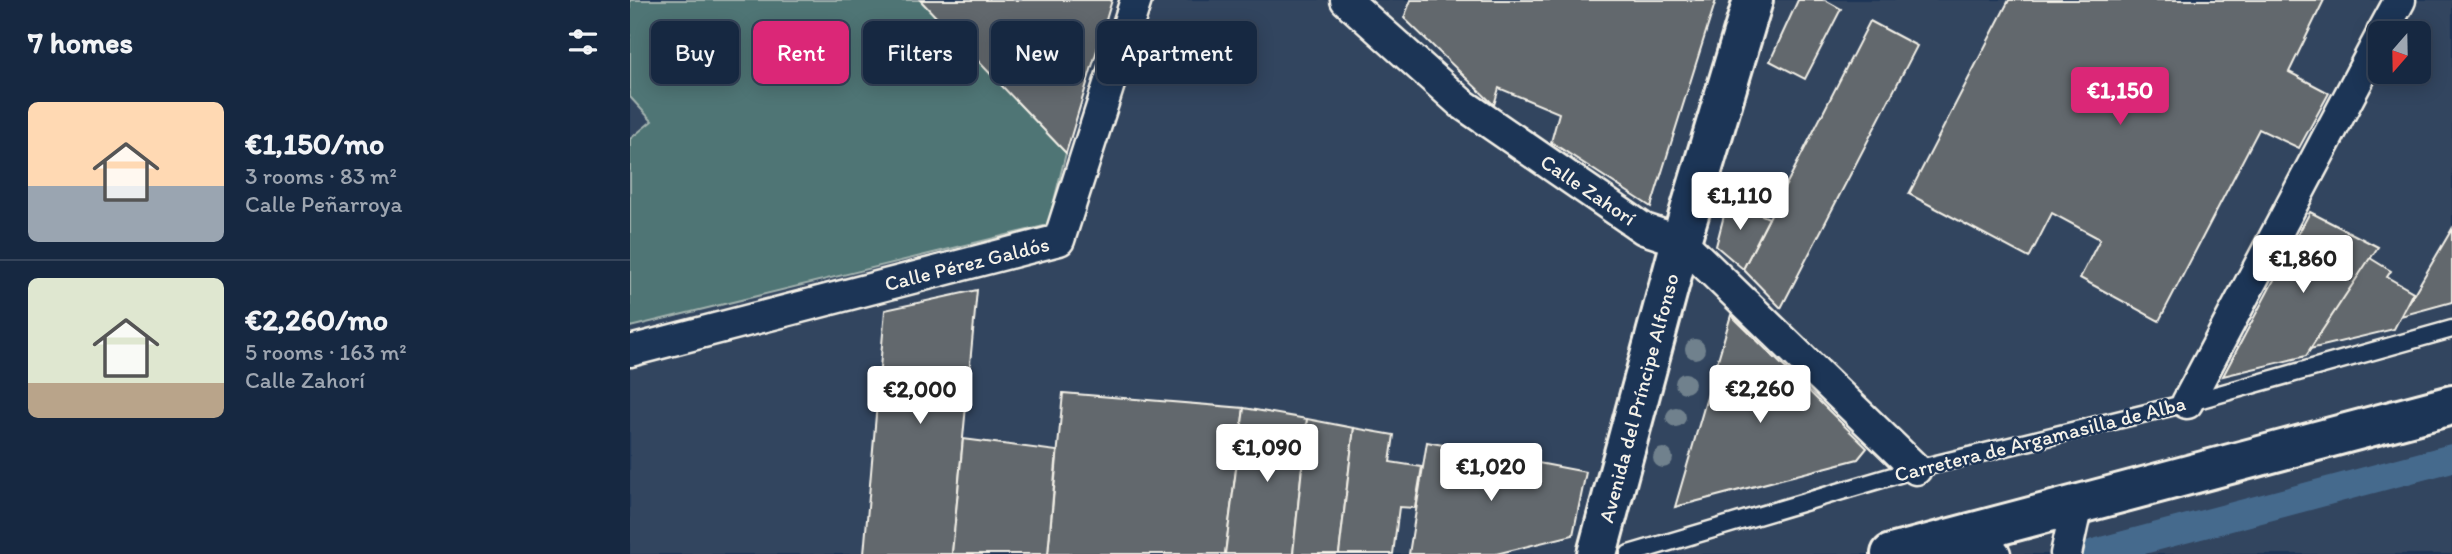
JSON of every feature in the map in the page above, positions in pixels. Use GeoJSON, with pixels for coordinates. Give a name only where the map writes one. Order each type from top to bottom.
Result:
{"type":"FeatureCollection","features":[{"type":"Feature","properties":{"kind":"main road","name":"Avenida del Príncipe Alfonso"},"geometry":{"type":"LineString","coordinates":[[1597,554],[1681,240],[1753,0]]}},
{"type":"Feature","properties":{"kind":"main road"},"geometry":{"type":"LineString","coordinates":[[1891,554],[2452,405]]}},
{"type":"Feature","properties":{"kind":"street","name":"Calle Pérez Galdós"},"geometry":{"type":"LineString","coordinates":[[630,351],[1059,240],[1136,0]]}},
{"type":"Feature","properties":{"kind":"street","name":"Calle Zahorí"},"geometry":{"type":"LineString","coordinates":[[1346,0],[1461,103],[1644,229],[1681,240],[1916,469]]}},
{"type":"Feature","properties":{"kind":"street"},"geometry":{"type":"LineString","coordinates":[[2389,21],[2400,0]]}},
{"type":"Feature","properties":{"kind":"street"},"geometry":{"type":"LineString","coordinates":[[2187,402],[2368,61]]}},
{"type":"Feature","properties":{"kind":"street"},"geometry":{"type":"LineString","coordinates":[[2066,554],[2077,504]]}},
{"type":"Feature","properties":{"kind":"street"},"geometry":{"type":"LineString","coordinates":[[1957,536],[1995,554]]}},
{"type":"Feature","properties":{"kind":"lane","name":"Carretera de Argamasilla de Alba"},"geometry":{"type":"LineString","coordinates":[[1629,554],[1916,469],[2187,402],[2452,329]]}},
{"type":"Feature","properties":{"kind":"shaded area"},"geometry":{"type":"Polygon","coordinates":[[[630,0],[2452,0],[2452,554],[630,554],[630,0]]]}},
{"type":"Feature","properties":{"kind":"green space"},"geometry":{"type":"Polygon","coordinates":[[[630,0],[920,0],[940,21],[863,21],[863,84],[977,84],[977,60],[991,74],[991,84],[1000,84],[1066,153],[1048,225],[630,327],[630,139],[652,121],[630,97],[630,0]]]}},
{"type":"Feature","properties":{"kind":"building"},"geometry":{"type":"Polygon","coordinates":[[[920,0],[1112,0],[1106,21],[1097,21],[1097,50],[1066,153],[1000,84],[1083,84],[1083,21],[991,21],[991,74],[977,60],[977,21],[940,21],[920,0]]]}},
{"type":"Feature","properties":{"kind":"building"},"geometry":{"type":"Polygon","coordinates":[[[1411,0],[1716,0],[1651,207],[1551,142],[1559,113],[1499,88],[1494,105],[1404,18],[1411,0]]]}},
{"type":"Feature","properties":{"kind":"building"},"geometry":{"type":"Polygon","coordinates":[[[1798,0],[1825,0],[1841,9],[1805,79],[1770,61],[1798,0]]]}},
{"type":"Feature","properties":{"kind":"building"},"geometry":{"type":"Polygon","coordinates":[[[2009,0],[2324,0],[2289,72],[2329,93],[2299,148],[2259,129],[2159,321],[2080,278],[2100,239],[2052,213],[2029,258],[1909,194],[2009,0]]]}},
{"type":"Feature","properties":{"kind":"building"},"geometry":{"type":"Polygon","coordinates":[[[1870,21],[1917,46],[1781,308],[1743,269],[1870,21]]]}},
{"type":"Feature","properties":{"kind":"building"},"geometry":{"type":"Polygon","coordinates":[[[1728,200],[1769,218],[1743,269],[1716,246],[1728,200]]]}},
{"type":"Feature","properties":{"kind":"building"},"geometry":{"type":"Polygon","coordinates":[[[2310,212],[2378,247],[2306,356],[2223,376],[2310,212]]]}},
{"type":"Feature","properties":{"kind":"building"},"geometry":{"type":"Polygon","coordinates":[[[2452,229],[2452,302],[2401,316],[2452,229]]]}},
{"type":"Feature","properties":{"kind":"building"},"geometry":{"type":"Polygon","coordinates":[[[2370,258],[2391,271],[2387,277],[2413,292],[2394,329],[2310,349],[2370,258]]]}},
{"type":"Feature","properties":{"kind":"building"},"geometry":{"type":"Polygon","coordinates":[[[977,290],[952,554],[864,554],[885,310],[977,290]]]}},
{"type":"Feature","properties":{"kind":"building"},"geometry":{"type":"Polygon","coordinates":[[[1731,315],[1867,448],[1858,459],[1675,507],[1731,315]]]}},
{"type":"Feature","properties":{"kind":"building"},"geometry":{"type":"Polygon","coordinates":[[[1063,393],[1244,408],[1225,554],[1048,554],[1063,393]]]}},
{"type":"Feature","properties":{"kind":"building"},"geometry":{"type":"Polygon","coordinates":[[[1244,408],[1307,419],[1293,554],[1225,554],[1244,408]]]}},
{"type":"Feature","properties":{"kind":"building"},"geometry":{"type":"Polygon","coordinates":[[[1307,419],[1354,428],[1339,554],[1293,554],[1307,419]]]}},
{"type":"Feature","properties":{"kind":"building"},"geometry":{"type":"Polygon","coordinates":[[[1354,428],[1394,435],[1390,462],[1422,467],[1415,508],[1399,507],[1393,554],[1339,554],[1354,428]]]}},
{"type":"Feature","properties":{"kind":"building"},"geometry":{"type":"Polygon","coordinates":[[[963,439],[1057,451],[1048,554],[952,554],[963,439]]]}},
{"type":"Feature","properties":{"kind":"building"},"geometry":{"type":"Polygon","coordinates":[[[1427,442],[1586,472],[1573,535],[1496,554],[1409,554],[1427,442]]]}},
{"type":"Feature","properties":{"kind":"waterway"},"geometry":{"type":"LineString","coordinates":[[2094,553],[2452,458]]}}]}
